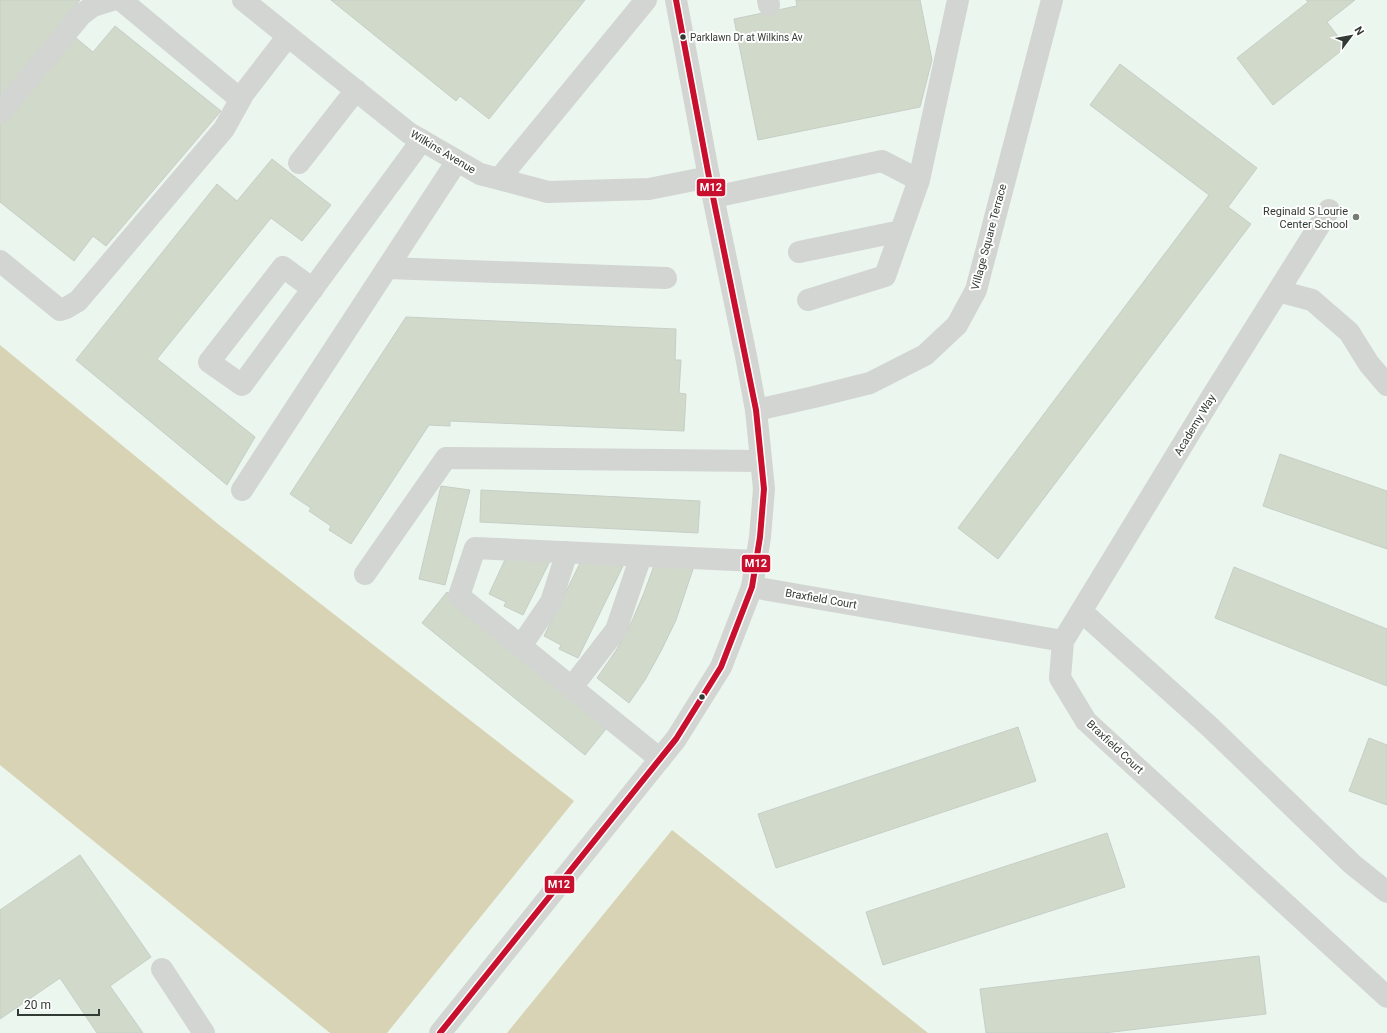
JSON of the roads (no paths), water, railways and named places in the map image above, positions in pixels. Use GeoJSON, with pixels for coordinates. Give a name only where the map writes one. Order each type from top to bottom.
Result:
{"type":"FeatureCollection","features":[{"type":"Feature","properties":{"kind":"street"},"geometry":{"type":"LineString","coordinates":[[0,113],[81,15],[93,6],[112,0]]}},
{"type":"Feature","properties":{"kind":"street"},"geometry":{"type":"LineString","coordinates":[[120,0],[240,99]]}},
{"type":"Feature","properties":{"kind":"street","name":"Wilkins Avenue"},"geometry":{"type":"LineString","coordinates":[[243,0],[409,132],[480,174],[548,192],[711,187],[882,161],[919,180]]}},
{"type":"Feature","properties":{"kind":"street"},"geometry":{"type":"LineString","coordinates":[[499,179],[646,0]]}},
{"type":"Feature","properties":{"kind":"street"},"geometry":{"type":"LineString","coordinates":[[440,1033],[676,739],[721,667],[752,587],[764,489],[756,410],[711,187],[676,0]]}},
{"type":"Feature","properties":{"kind":"street"},"geometry":{"type":"LineString","coordinates":[[808,300],[885,276],[919,180],[958,0]]}},
{"type":"Feature","properties":{"kind":"street","name":"Village Square Terrace"},"geometry":{"type":"LineString","coordinates":[[756,410],[870,383],[925,355],[957,325],[976,290],[1052,0]]}},
{"type":"Feature","properties":{"kind":"street"},"geometry":{"type":"LineString","coordinates":[[0,261],[60,310],[78,301],[224,129],[244,93],[288,36]]}},
{"type":"Feature","properties":{"kind":"street"},"geometry":{"type":"LineString","coordinates":[[299,164],[356,90]]}},
{"type":"Feature","properties":{"kind":"street"},"geometry":{"type":"LineString","coordinates":[[313,289],[284,267],[209,362],[242,385],[313,289],[422,140]]}},
{"type":"Feature","properties":{"kind":"street"},"geometry":{"type":"LineString","coordinates":[[242,490],[457,161]]}},
{"type":"Feature","properties":{"kind":"street","name":"Academy Way"},"geometry":{"type":"LineString","coordinates":[[1063,641],[1211,398],[1329,210]]}},
{"type":"Feature","properties":{"kind":"street"},"geometry":{"type":"LineString","coordinates":[[799,252],[901,231]]}},
{"type":"Feature","properties":{"kind":"street"},"geometry":{"type":"LineString","coordinates":[[387,268],[666,278]]}},
{"type":"Feature","properties":{"kind":"street"},"geometry":{"type":"LineString","coordinates":[[1278,291],[1312,300],[1349,332],[1369,364],[1387,384]]}},
{"type":"Feature","properties":{"kind":"street"},"geometry":{"type":"LineString","coordinates":[[365,574],[446,458],[761,462]]}},
{"type":"Feature","properties":{"kind":"street"},"geometry":{"type":"LineString","coordinates":[[660,759],[459,596],[475,548],[756,561]]}},
{"type":"Feature","properties":{"kind":"street"},"geometry":{"type":"LineString","coordinates":[[521,646],[551,602],[567,552]]}},
{"type":"Feature","properties":{"kind":"street"},"geometry":{"type":"LineString","coordinates":[[572,687],[616,630],[641,556]]}},
{"type":"Feature","properties":{"kind":"street","name":"Braxfield Court"},"geometry":{"type":"LineString","coordinates":[[752,587],[1063,641],[1060,678],[1086,721],[1387,997]]}},
{"type":"Feature","properties":{"kind":"street"},"geometry":{"type":"LineString","coordinates":[[1082,611],[1210,727],[1352,864],[1387,892]]}},
{"type":"Feature","properties":{"kind":"street"},"geometry":{"type":"LineString","coordinates":[[162,969],[204,1033]]}},
{"type":"Feature","properties":{"kind":"place","name":"Parklawn Dr at Wilkins Av"},"geometry":{"type":"Point","coordinates":[683,37]}},
{"type":"Feature","properties":{"kind":"place","name":"Reginald S Lourie Center School"},"geometry":{"type":"Point","coordinates":[1356,217]}}]}
